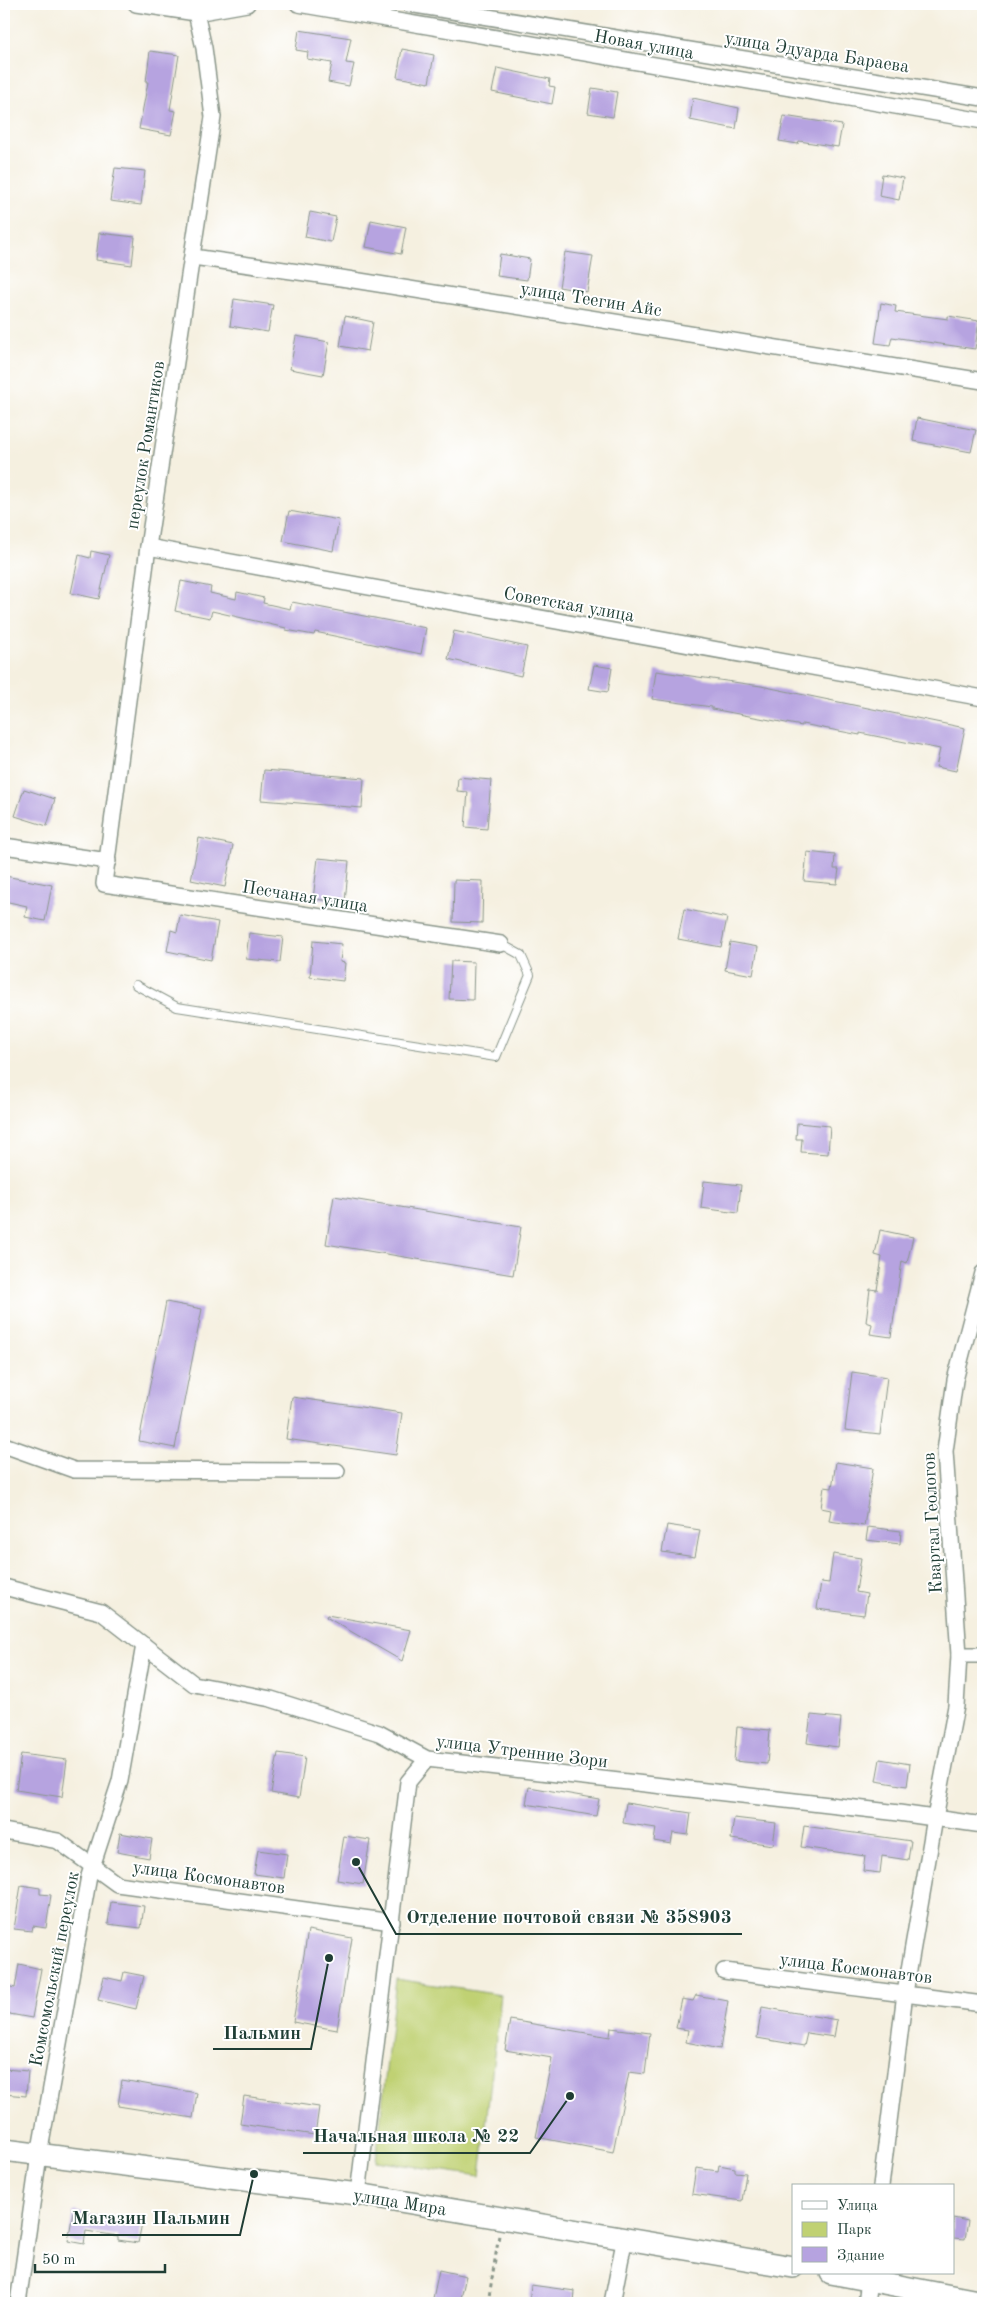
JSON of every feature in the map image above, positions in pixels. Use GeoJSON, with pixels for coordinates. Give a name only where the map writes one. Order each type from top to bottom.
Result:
{"type":"FeatureCollection","features":[{"type":"Feature","properties":{"kind":"street"},"geometry":{"type":"LineString","coordinates":[[136,4],[196,13],[247,4]]}},
{"type":"Feature","properties":{"kind":"street","name":"Новая улица"},"geometry":{"type":"LineString","coordinates":[[298,4],[983,121]]}},
{"type":"Feature","properties":{"kind":"street","name":"улица Эдуарда Бараева"},"geometry":{"type":"LineString","coordinates":[[408,4],[983,98]]}},
{"type":"Feature","properties":{"kind":"street","name":"переулок Романтиков"},"geometry":{"type":"LineString","coordinates":[[104,884],[148,547],[213,117],[204,48],[196,13]]}},
{"type":"Feature","properties":{"kind":"street","name":"улица Теегин Айс"},"geometry":{"type":"LineString","coordinates":[[193,257],[341,278],[983,382]]}},
{"type":"Feature","properties":{"kind":"street","name":"Советская улица"},"geometry":{"type":"LineString","coordinates":[[148,547],[983,698]]}},
{"type":"Feature","properties":{"kind":"street"},"geometry":{"type":"LineString","coordinates":[[4,846],[108,862]]}},
{"type":"Feature","properties":{"kind":"street","name":"Песчаная улица"},"geometry":{"type":"LineString","coordinates":[[104,884],[501,944]]}},
{"type":"Feature","properties":{"kind":"street","name":"Квартал Геологов"},"geometry":{"type":"LineString","coordinates":[[881,2184],[906,1993],[934,1818],[956,1706],[959,1655],[945,1451],[955,1380],[983,1273]]}},
{"type":"Feature","properties":{"kind":"street"},"geometry":{"type":"LineString","coordinates":[[4,1445],[74,1470],[337,1471]]}},
{"type":"Feature","properties":{"kind":"street","name":"улица Утренние Зори"},"geometry":{"type":"LineString","coordinates":[[4,1587],[100,1612],[194,1684],[271,1699],[379,1733],[427,1759],[983,1825]]}},
{"type":"Feature","properties":{"kind":"street","name":"Комсомольский переулок"},"geometry":{"type":"LineString","coordinates":[[18,2303],[39,2155],[92,1866],[120,1781],[144,1645]]}},
{"type":"Feature","properties":{"kind":"street"},"geometry":{"type":"LineString","coordinates":[[959,1655],[983,1655]]}},
{"type":"Feature","properties":{"kind":"street"},"geometry":{"type":"LineString","coordinates":[[358,2194],[408,1782],[427,1759]]}},
{"type":"Feature","properties":{"kind":"street","name":"улица Космонавтов"},"geometry":{"type":"LineString","coordinates":[[4,1831],[58,1841],[117,1884],[392,1922]]}},
{"type":"Feature","properties":{"kind":"street","name":"улица Космонавтов"},"geometry":{"type":"LineString","coordinates":[[724,1970],[983,2004]]}},
{"type":"Feature","properties":{"kind":"street","name":"улица Мира"},"geometry":{"type":"LineString","coordinates":[[4,2150],[358,2194],[625,2237],[792,2267]]}},
{"type":"Feature","properties":{"kind":"street"},"geometry":{"type":"LineString","coordinates":[[612,2303],[625,2237]]}},
{"type":"Feature","properties":{"kind":"street"},"geometry":{"type":"LineString","coordinates":[[841,2274],[870,2277],[983,2302]]}},
{"type":"Feature","properties":{"kind":"street"},"geometry":{"type":"LineString","coordinates":[[866,2303],[870,2277]]}},
{"type":"Feature","properties":{"kind":"lane"},"geometry":{"type":"LineString","coordinates":[[136,984],[177,1007],[496,1057],[530,975],[521,955],[501,944]]}},
{"type":"Feature","properties":{"kind":"path"},"geometry":{"type":"LineString","coordinates":[[488,2303],[502,2218]]}},
{"type":"Feature","properties":{"kind":"green space"},"geometry":{"type":"Polygon","coordinates":[[[396,1979],[501,1995],[480,2176],[376,2161],[396,1979]]]}},
{"type":"Feature","properties":{"kind":"building"},"geometry":{"type":"Polygon","coordinates":[[[299,30],[351,38],[346,63],[354,64],[349,86],[328,82],[332,63],[307,59],[308,52],[296,50],[299,30]]]}},
{"type":"Feature","properties":{"kind":"building"},"geometry":{"type":"Polygon","coordinates":[[[402,49],[434,55],[429,83],[397,77],[402,49]]]}},
{"type":"Feature","properties":{"kind":"building"},"geometry":{"type":"Polygon","coordinates":[[[150,51],[179,55],[170,110],[176,111],[171,135],[139,129],[148,82],[146,82],[150,51]]]}},
{"type":"Feature","properties":{"kind":"building"},"geometry":{"type":"Polygon","coordinates":[[[497,68],[550,79],[549,86],[555,87],[552,104],[492,92],[497,68]]]}},
{"type":"Feature","properties":{"kind":"building"},"geometry":{"type":"Polygon","coordinates":[[[592,88],[617,92],[613,117],[588,113],[592,88]]]}},
{"type":"Feature","properties":{"kind":"building"},"geometry":{"type":"Polygon","coordinates":[[[693,98],[739,108],[736,129],[690,120],[693,98]]]}},
{"type":"Feature","properties":{"kind":"building"},"geometry":{"type":"Polygon","coordinates":[[[784,116],[842,125],[838,147],[799,141],[798,144],[779,141],[784,116]]]}},
{"type":"Feature","properties":{"kind":"building"},"geometry":{"type":"Polygon","coordinates":[[[115,168],[145,171],[141,205],[110,201],[115,168]]]}},
{"type":"Feature","properties":{"kind":"building"},"geometry":{"type":"Polygon","coordinates":[[[882,174],[903,178],[899,200],[879,196],[882,174]]]}},
{"type":"Feature","properties":{"kind":"building"},"geometry":{"type":"Polygon","coordinates":[[[310,212],[336,217],[331,242],[305,237],[310,212]]]}},
{"type":"Feature","properties":{"kind":"building"},"geometry":{"type":"Polygon","coordinates":[[[371,220],[406,227],[401,254],[366,247],[371,220]]]}},
{"type":"Feature","properties":{"kind":"building"},"geometry":{"type":"Polygon","coordinates":[[[99,233],[135,237],[132,265],[96,260],[99,233]]]}},
{"type":"Feature","properties":{"kind":"building"},"geometry":{"type":"Polygon","coordinates":[[[565,252],[593,256],[587,292],[559,287],[565,252]]]}},
{"type":"Feature","properties":{"kind":"building"},"geometry":{"type":"Polygon","coordinates":[[[500,254],[530,259],[527,280],[497,276],[500,254]]]}},
{"type":"Feature","properties":{"kind":"building"},"geometry":{"type":"Polygon","coordinates":[[[234,299],[273,305],[268,332],[230,326],[234,299]]]}},
{"type":"Feature","properties":{"kind":"building"},"geometry":{"type":"Polygon","coordinates":[[[881,303],[896,306],[895,312],[948,319],[948,316],[979,321],[975,349],[892,337],[890,345],[875,343],[881,303]]]}},
{"type":"Feature","properties":{"kind":"building"},"geometry":{"type":"Polygon","coordinates":[[[345,316],[373,322],[368,351],[340,346],[345,316]]]}},
{"type":"Feature","properties":{"kind":"building"},"geometry":{"type":"Polygon","coordinates":[[[296,336],[329,342],[323,375],[290,369],[296,336]]]}},
{"type":"Feature","properties":{"kind":"building"},"geometry":{"type":"Polygon","coordinates":[[[917,418],[976,430],[971,452],[913,441],[917,418]]]}},
{"type":"Feature","properties":{"kind":"building"},"geometry":{"type":"Polygon","coordinates":[[[289,511],[339,520],[333,551],[283,541],[289,511]]]}},
{"type":"Feature","properties":{"kind":"building"},"geometry":{"type":"Polygon","coordinates":[[[91,551],[109,555],[99,599],[71,593],[79,555],[90,558],[91,551]]]}},
{"type":"Feature","properties":{"kind":"building"},"geometry":{"type":"Polygon","coordinates":[[[181,581],[211,587],[210,593],[236,599],[237,592],[264,598],[263,603],[290,609],[292,602],[426,628],[421,654],[315,632],[314,635],[286,630],[286,628],[212,611],[210,618],[175,611],[181,581]]]}},
{"type":"Feature","properties":{"kind":"building"},"geometry":{"type":"Polygon","coordinates":[[[454,631],[527,647],[521,676],[448,659],[454,631]]]}},
{"type":"Feature","properties":{"kind":"building"},"geometry":{"type":"Polygon","coordinates":[[[594,665],[612,668],[608,692],[589,689],[594,665]]]}},
{"type":"Feature","properties":{"kind":"building"},"geometry":{"type":"Polygon","coordinates":[[[656,671],[761,686],[965,728],[956,771],[936,767],[940,749],[860,733],[860,735],[802,724],[802,726],[712,709],[712,707],[652,699],[656,671]]]}},
{"type":"Feature","properties":{"kind":"building"},"geometry":{"type":"Polygon","coordinates":[[[264,770],[364,778],[362,808],[261,800],[264,770]]]}},
{"type":"Feature","properties":{"kind":"building"},"geometry":{"type":"Polygon","coordinates":[[[458,777],[491,780],[487,829],[465,827],[468,792],[457,791],[458,777]]]}},
{"type":"Feature","properties":{"kind":"building"},"geometry":{"type":"Polygon","coordinates":[[[24,789],[55,799],[47,826],[15,816],[24,789]]]}},
{"type":"Feature","properties":{"kind":"building"},"geometry":{"type":"Polygon","coordinates":[[[199,838],[233,845],[225,887],[191,880],[199,838]]]}},
{"type":"Feature","properties":{"kind":"building"},"geometry":{"type":"Polygon","coordinates":[[[807,852],[835,855],[834,869],[839,869],[837,884],[804,881],[807,852]]]}},
{"type":"Feature","properties":{"kind":"building"},"geometry":{"type":"Polygon","coordinates":[[[318,858],[349,861],[345,902],[313,899],[318,858]]]}},
{"type":"Feature","properties":{"kind":"building"},"geometry":{"type":"Polygon","coordinates":[[[5,876],[52,885],[45,921],[25,917],[27,906],[4,901],[5,876]]]}},
{"type":"Feature","properties":{"kind":"building"},"geometry":{"type":"Polygon","coordinates":[[[454,880],[483,881],[482,923],[453,922],[454,880]]]}},
{"type":"Feature","properties":{"kind":"building"},"geometry":{"type":"Polygon","coordinates":[[[684,909],[727,918],[721,947],[678,939],[684,909]]]}},
{"type":"Feature","properties":{"kind":"building"},"geometry":{"type":"Polygon","coordinates":[[[180,915],[218,922],[211,960],[167,951],[171,930],[177,932],[180,915]]]}},
{"type":"Feature","properties":{"kind":"building"},"geometry":{"type":"Polygon","coordinates":[[[249,933],[283,937],[280,962],[246,959],[249,933]]]}},
{"type":"Feature","properties":{"kind":"building"},"geometry":{"type":"Polygon","coordinates":[[[313,941],[342,944],[340,962],[345,963],[343,981],[310,977],[313,941]]]}},
{"type":"Feature","properties":{"kind":"building"},"geometry":{"type":"Polygon","coordinates":[[[730,942],[758,947],[753,975],[725,970],[730,942]]]}},
{"type":"Feature","properties":{"kind":"building"},"geometry":{"type":"Polygon","coordinates":[[[451,961],[474,962],[473,1000],[449,999],[451,961]]]}},
{"type":"Feature","properties":{"kind":"building"},"geometry":{"type":"Polygon","coordinates":[[[797,1123],[830,1126],[828,1154],[801,1152],[802,1139],[796,1139],[797,1123]]]}},
{"type":"Feature","properties":{"kind":"building"},"geometry":{"type":"Polygon","coordinates":[[[704,1181],[741,1185],[738,1213],[701,1208],[704,1181]]]}},
{"type":"Feature","properties":{"kind":"building"},"geometry":{"type":"Polygon","coordinates":[[[334,1196],[521,1227],[513,1275],[326,1244],[334,1196]]]}},
{"type":"Feature","properties":{"kind":"building"},"geometry":{"type":"Polygon","coordinates":[[[880,1230],[913,1237],[907,1263],[902,1261],[891,1337],[870,1334],[872,1324],[866,1322],[870,1289],[877,1290],[882,1257],[875,1255],[880,1230]]]}},
{"type":"Feature","properties":{"kind":"building"},"geometry":{"type":"Polygon","coordinates":[[[166,1302],[202,1309],[175,1448],[139,1441],[166,1302]]]}},
{"type":"Feature","properties":{"kind":"building"},"geometry":{"type":"Polygon","coordinates":[[[852,1372],[887,1377],[880,1434],[845,1430],[852,1372]]]}},
{"type":"Feature","properties":{"kind":"building"},"geometry":{"type":"Polygon","coordinates":[[[292,1397],[402,1413],[396,1455],[286,1439],[292,1397]]]}},
{"type":"Feature","properties":{"kind":"building"},"geometry":{"type":"Polygon","coordinates":[[[836,1462],[873,1468],[864,1526],[829,1521],[831,1510],[821,1508],[824,1487],[832,1488],[836,1462]]]}},
{"type":"Feature","properties":{"kind":"building"},"geometry":{"type":"Polygon","coordinates":[[[667,1525],[700,1530],[695,1557],[662,1552],[667,1525]]]}},
{"type":"Feature","properties":{"kind":"building"},"geometry":{"type":"Polygon","coordinates":[[[868,1527],[901,1531],[900,1544],[866,1540],[868,1527]]]}},
{"type":"Feature","properties":{"kind":"building"},"geometry":{"type":"Polygon","coordinates":[[[833,1554],[861,1558],[856,1592],[867,1594],[864,1615],[817,1609],[821,1582],[829,1583],[833,1554]]]}},
{"type":"Feature","properties":{"kind":"building"},"geometry":{"type":"Polygon","coordinates":[[[327,1615],[411,1630],[402,1661],[326,1617],[327,1615]]]}},
{"type":"Feature","properties":{"kind":"building"},"geometry":{"type":"Polygon","coordinates":[[[811,1715],[841,1718],[838,1747],[807,1743],[811,1715]]]}},
{"type":"Feature","properties":{"kind":"building"},"geometry":{"type":"Polygon","coordinates":[[[737,1727],[770,1730],[767,1764],[734,1761],[737,1727]]]}},
{"type":"Feature","properties":{"kind":"building"},"geometry":{"type":"Polygon","coordinates":[[[278,1753],[305,1757],[299,1798],[271,1793],[278,1753]]]}},
{"type":"Feature","properties":{"kind":"building"},"geometry":{"type":"Polygon","coordinates":[[[21,1754],[67,1760],[62,1797],[16,1790],[21,1754]]]}},
{"type":"Feature","properties":{"kind":"building"},"geometry":{"type":"Polygon","coordinates":[[[880,1759],[910,1764],[907,1786],[876,1781],[880,1759]]]}},
{"type":"Feature","properties":{"kind":"building"},"geometry":{"type":"Polygon","coordinates":[[[529,1787],[599,1799],[596,1816],[526,1804],[529,1787]]]}},
{"type":"Feature","properties":{"kind":"building"},"geometry":{"type":"Polygon","coordinates":[[[626,1803],[691,1813],[688,1835],[673,1833],[671,1844],[654,1841],[656,1828],[623,1823],[626,1803]]]}},
{"type":"Feature","properties":{"kind":"building"},"geometry":{"type":"Polygon","coordinates":[[[734,1818],[776,1823],[773,1845],[731,1839],[734,1818]]]}},
{"type":"Feature","properties":{"kind":"building"},"geometry":{"type":"Polygon","coordinates":[[[804,1826],[911,1841],[908,1860],[882,1856],[880,1873],[863,1871],[865,1856],[801,1847],[804,1826]]]}},
{"type":"Feature","properties":{"kind":"building"},"geometry":{"type":"Polygon","coordinates":[[[120,1833],[152,1839],[149,1858],[117,1852],[120,1833]]]}},
{"type":"Feature","properties":{"kind":"building"},"geometry":{"type":"Polygon","coordinates":[[[344,1836],[370,1840],[363,1884],[337,1880],[344,1836]]]}},
{"type":"Feature","properties":{"kind":"building"},"geometry":{"type":"Polygon","coordinates":[[[258,1850],[287,1854],[284,1878],[254,1874],[258,1850]]]}},
{"type":"Feature","properties":{"kind":"building"},"geometry":{"type":"Polygon","coordinates":[[[21,1885],[40,1888],[40,1894],[51,1895],[46,1928],[33,1926],[32,1931],[14,1929],[21,1885]]]}},
{"type":"Feature","properties":{"kind":"building"},"geometry":{"type":"Polygon","coordinates":[[[111,1902],[144,1906],[141,1928],[108,1924],[111,1902]]]}},
{"type":"Feature","properties":{"kind":"building"},"geometry":{"type":"Polygon","coordinates":[[[308,1930],[352,1938],[337,2030],[293,2022],[308,1930]]]}},
{"type":"Feature","properties":{"kind":"building"},"geometry":{"type":"Polygon","coordinates":[[[19,1964],[41,1969],[32,2018],[4,2013],[7,1986],[15,1988],[19,1964]]]}},
{"type":"Feature","properties":{"kind":"building"},"geometry":{"type":"Polygon","coordinates":[[[124,1972],[144,1976],[136,2009],[98,2000],[104,1977],[122,1981],[124,1972]]]}},
{"type":"Feature","properties":{"kind":"building"},"geometry":{"type":"Polygon","coordinates":[[[696,1995],[728,2001],[720,2049],[686,2042],[688,2030],[676,2028],[682,1999],[693,2001],[696,1995]]]}},
{"type":"Feature","properties":{"kind":"building"},"geometry":{"type":"Polygon","coordinates":[[[762,2007],[837,2020],[834,2037],[807,2033],[804,2046],[757,2038],[762,2007]]]}},
{"type":"Feature","properties":{"kind":"building"},"geometry":{"type":"Polygon","coordinates":[[[510,2020],[610,2037],[611,2028],[650,2033],[645,2074],[629,2072],[613,2152],[536,2137],[552,2058],[505,2050],[510,2020]]]}},
{"type":"Feature","properties":{"kind":"building"},"geometry":{"type":"Polygon","coordinates":[[[4,2069],[28,2071],[26,2096],[4,2094],[4,2069]]]}},
{"type":"Feature","properties":{"kind":"building"},"geometry":{"type":"Polygon","coordinates":[[[122,2080],[197,2093],[193,2118],[118,2106],[122,2080]]]}},
{"type":"Feature","properties":{"kind":"building"},"geometry":{"type":"Polygon","coordinates":[[[244,2096],[319,2107],[315,2135],[240,2124],[244,2096]]]}},
{"type":"Feature","properties":{"kind":"building"},"geometry":{"type":"Polygon","coordinates":[[[719,2165],[735,2168],[735,2172],[746,2173],[742,2201],[692,2194],[696,2168],[718,2171],[719,2165]]]}},
{"type":"Feature","properties":{"kind":"building"},"geometry":{"type":"Polygon","coordinates":[[[73,2212],[142,2223],[138,2243],[118,2240],[118,2236],[86,2231],[84,2244],[68,2241],[73,2212]]]}},
{"type":"Feature","properties":{"kind":"building"},"geometry":{"type":"Polygon","coordinates":[[[954,2218],[968,2221],[965,2239],[954,2238],[954,2218]]]}},
{"type":"Feature","properties":{"kind":"building"},"geometry":{"type":"Polygon","coordinates":[[[439,2270],[466,2276],[460,2303],[432,2303],[439,2270]]]}},
{"type":"Feature","properties":{"kind":"building"},"geometry":{"type":"Polygon","coordinates":[[[531,2285],[575,2291],[574,2303],[529,2303],[531,2285]]]}},
{"type":"Feature","properties":{"kind":"place","name":"Отделение почтовой связи № 358903"},"geometry":{"type":"Point","coordinates":[356,1862]}},
{"type":"Feature","properties":{"kind":"place","name":"Пальмин"},"geometry":{"type":"Point","coordinates":[329,1958]}},
{"type":"Feature","properties":{"kind":"place","name":"Начальная школа № 22"},"geometry":{"type":"Point","coordinates":[570,2096]}},
{"type":"Feature","properties":{"kind":"place","name":"Магазин Пальмин"},"geometry":{"type":"Point","coordinates":[254,2174]}}]}
